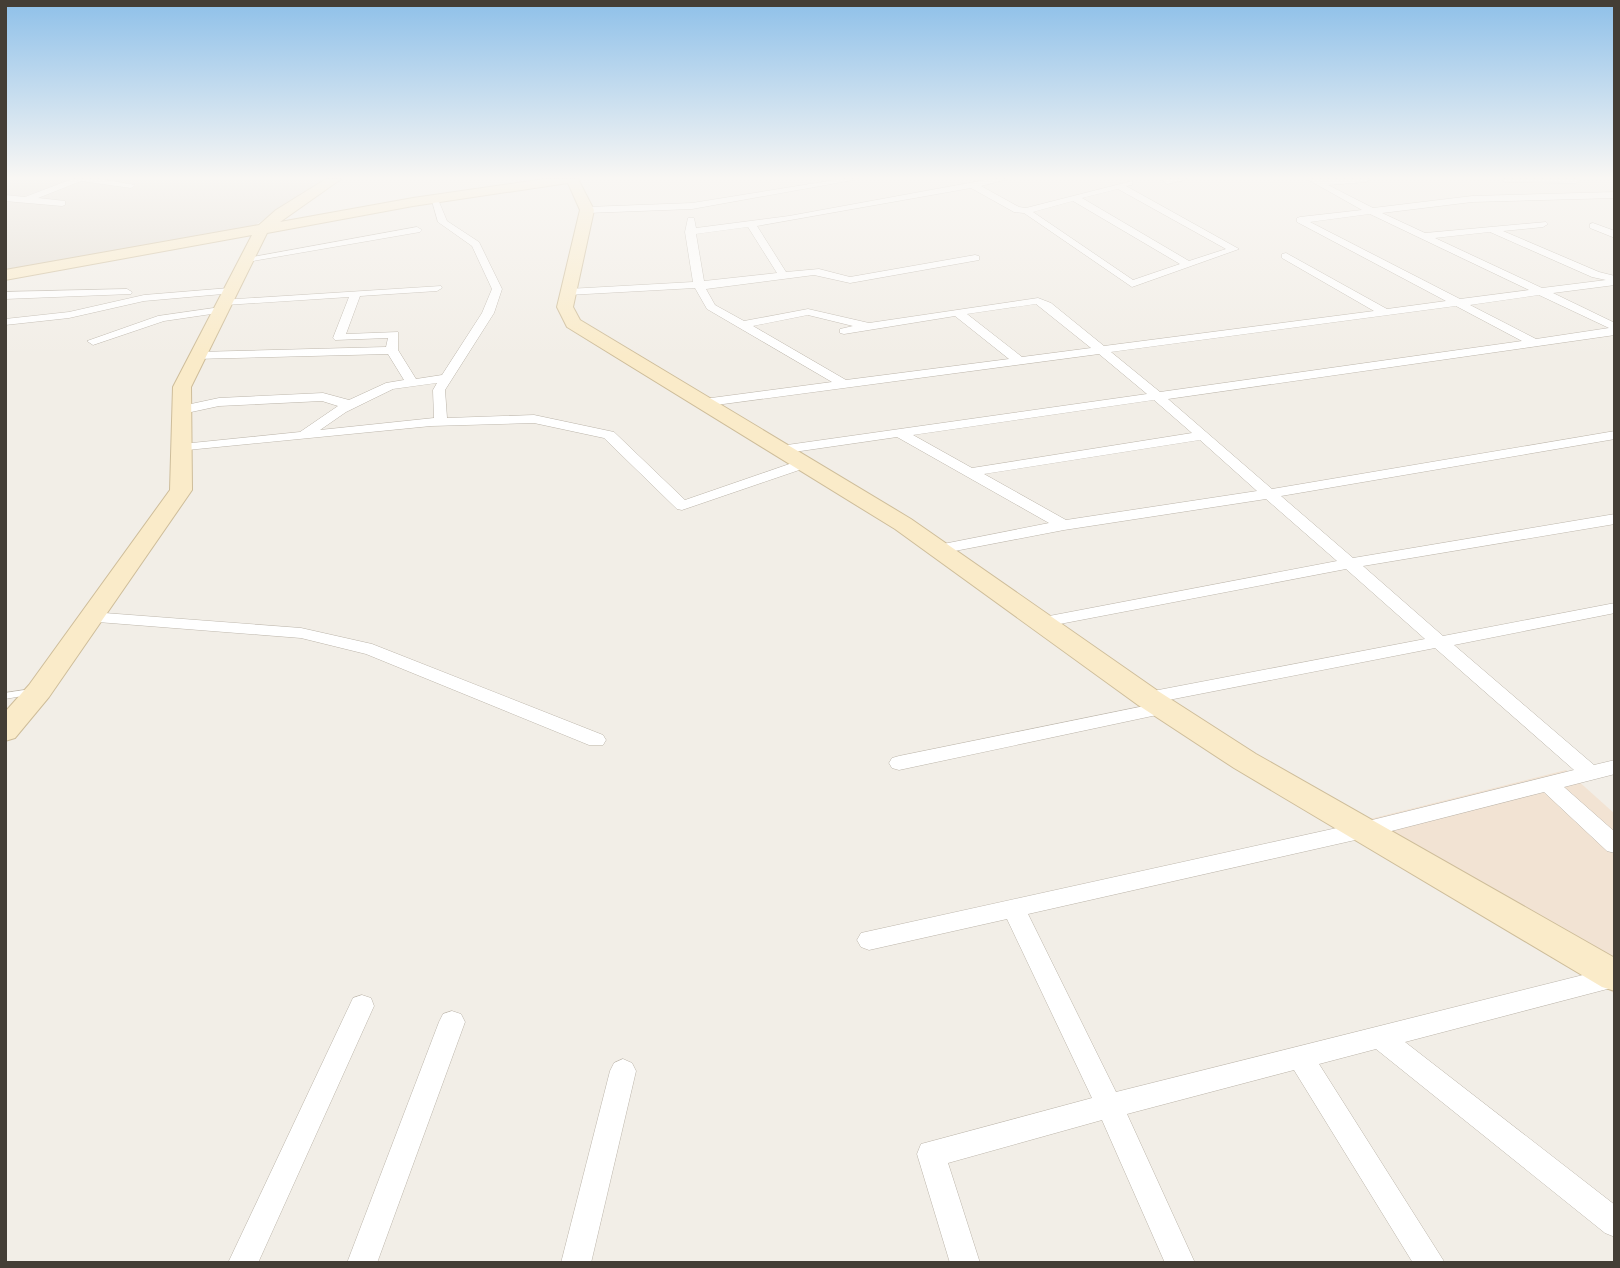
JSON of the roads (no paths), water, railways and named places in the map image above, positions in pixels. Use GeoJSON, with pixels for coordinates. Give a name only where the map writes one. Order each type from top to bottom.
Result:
{"type":"FeatureCollection","features":[{"type":"Feature","properties":{"kind":"street"},"geometry":{"type":"LineString","coordinates":[[5,286],[6,275],[219,238]]}},
{"type":"Feature","properties":{"kind":"street"},"geometry":{"type":"LineString","coordinates":[[5,731],[38,691],[181,490],[182,387],[257,238]]}},
{"type":"Feature","properties":{"kind":"street"},"geometry":{"type":"LineString","coordinates":[[247,259],[373,238]]}},
{"type":"Feature","properties":{"kind":"street"},"geometry":{"type":"LineString","coordinates":[[441,422],[439,390],[488,313],[497,289],[476,244],[467,238]]}},
{"type":"Feature","properties":{"kind":"street"},"geometry":{"type":"LineString","coordinates":[[580,238],[565,307],[573,323],[939,549],[1156,703],[1245,761],[1615,977]]}},
{"type":"Feature","properties":{"kind":"street"},"geometry":{"type":"LineString","coordinates":[[691,238],[702,297],[711,307],[841,382]]}},
{"type":"Feature","properties":{"kind":"street"},"geometry":{"type":"LineString","coordinates":[[760,238],[783,275]]}},
{"type":"Feature","properties":{"kind":"street"},"geometry":{"type":"LineString","coordinates":[[1065,238],[1132,284],[1234,249],[1215,238]]}},
{"type":"Feature","properties":{"kind":"street"},"geometry":{"type":"LineString","coordinates":[[1142,238],[1188,265]]}},
{"type":"Feature","properties":{"kind":"street"},"geometry":{"type":"LineString","coordinates":[[1335,238],[1533,342]]}},
{"type":"Feature","properties":{"kind":"street"},"geometry":{"type":"LineString","coordinates":[[1429,238],[1543,291],[1615,329]]}},
{"type":"Feature","properties":{"kind":"street"},"geometry":{"type":"LineString","coordinates":[[1512,238],[1596,275],[1615,280]]}},
{"type":"Feature","properties":{"kind":"street"},"geometry":{"type":"LineString","coordinates":[[1286,256],[1385,312]]}},
{"type":"Feature","properties":{"kind":"street"},"geometry":{"type":"LineString","coordinates":[[568,292],[701,285],[821,272],[838,279],[850,280],[975,258]]}},
{"type":"Feature","properties":{"kind":"street"},"geometry":{"type":"LineString","coordinates":[[701,403],[841,382],[1615,280]]}},
{"type":"Feature","properties":{"kind":"street"},"geometry":{"type":"LineString","coordinates":[[5,322],[69,314],[134,300],[225,301],[438,288]]}},
{"type":"Feature","properties":{"kind":"street"},"geometry":{"type":"LineString","coordinates":[[5,295],[10,297],[129,292],[134,295],[134,300]]}},
{"type":"Feature","properties":{"kind":"street"},"geometry":{"type":"LineString","coordinates":[[356,293],[339,338],[394,334],[392,351],[412,383]]}},
{"type":"Feature","properties":{"kind":"street"},"geometry":{"type":"LineString","coordinates":[[93,341],[225,301]]}},
{"type":"Feature","properties":{"kind":"street"},"geometry":{"type":"LineString","coordinates":[[844,331],[1038,301],[1047,305],[1157,396],[1590,773]]}},
{"type":"Feature","properties":{"kind":"street"},"geometry":{"type":"LineString","coordinates":[[741,325],[808,312],[869,327]]}},
{"type":"Feature","properties":{"kind":"street"},"geometry":{"type":"LineString","coordinates":[[957,312],[1018,360]]}},
{"type":"Feature","properties":{"kind":"street"},"geometry":{"type":"LineString","coordinates":[[780,450],[1615,329]]}},
{"type":"Feature","properties":{"kind":"street"},"geometry":{"type":"LineString","coordinates":[[198,356],[392,351]]}},
{"type":"Feature","properties":{"kind":"street"},"geometry":{"type":"LineString","coordinates":[[303,435],[350,405],[390,386],[447,378]]}},
{"type":"Feature","properties":{"kind":"street"},"geometry":{"type":"LineString","coordinates":[[182,410],[219,402],[323,397],[350,405]]}},
{"type":"Feature","properties":{"kind":"street"},"geometry":{"type":"LineString","coordinates":[[181,448],[441,422],[534,419],[609,435],[682,506],[803,464]]}},
{"type":"Feature","properties":{"kind":"street"},"geometry":{"type":"LineString","coordinates":[[899,433],[1063,525]]}},
{"type":"Feature","properties":{"kind":"street"},"geometry":{"type":"LineString","coordinates":[[939,549],[1063,525],[1267,494],[1615,435]]}},
{"type":"Feature","properties":{"kind":"street"},"geometry":{"type":"LineString","coordinates":[[971,472],[1201,436]]}},
{"type":"Feature","properties":{"kind":"street"},"geometry":{"type":"LineString","coordinates":[[1044,622],[1348,564],[1615,519]]}},
{"type":"Feature","properties":{"kind":"street"},"geometry":{"type":"LineString","coordinates":[[899,763],[1438,641],[1615,608]]}},
{"type":"Feature","properties":{"kind":"street"},"geometry":{"type":"LineString","coordinates":[[91,617],[302,633],[372,650],[596,740]]}},
{"type":"Feature","properties":{"kind":"street"},"geometry":{"type":"LineString","coordinates":[[869,940],[1364,830],[1615,767]]}},
{"type":"Feature","properties":{"kind":"street"},"geometry":{"type":"LineString","coordinates":[[1547,783],[1615,845]]}},
{"type":"Feature","properties":{"kind":"street"},"geometry":{"type":"LineString","coordinates":[[1013,907],[1109,1104],[1180,1263]]}},
{"type":"Feature","properties":{"kind":"street"},"geometry":{"type":"LineString","coordinates":[[965,1263],[931,1154],[1109,1104],[1381,1038],[1615,977]]}},
{"type":"Feature","properties":{"kind":"street"},"geometry":{"type":"LineString","coordinates":[[243,1263],[362,1006]]}},
{"type":"Feature","properties":{"kind":"street"},"geometry":{"type":"LineString","coordinates":[[362,1263],[452,1022]]}},
{"type":"Feature","properties":{"kind":"street"},"geometry":{"type":"LineString","coordinates":[[1381,1038],[1615,1223]]}},
{"type":"Feature","properties":{"kind":"street"},"geometry":{"type":"LineString","coordinates":[[1301,1058],[1430,1263]]}},
{"type":"Feature","properties":{"kind":"street"},"geometry":{"type":"LineString","coordinates":[[576,1263],[623,1071]]}},
{"type":"Feature","properties":{"kind":"lane"},"geometry":{"type":"LineString","coordinates":[[5,696],[38,691]]}}]}
